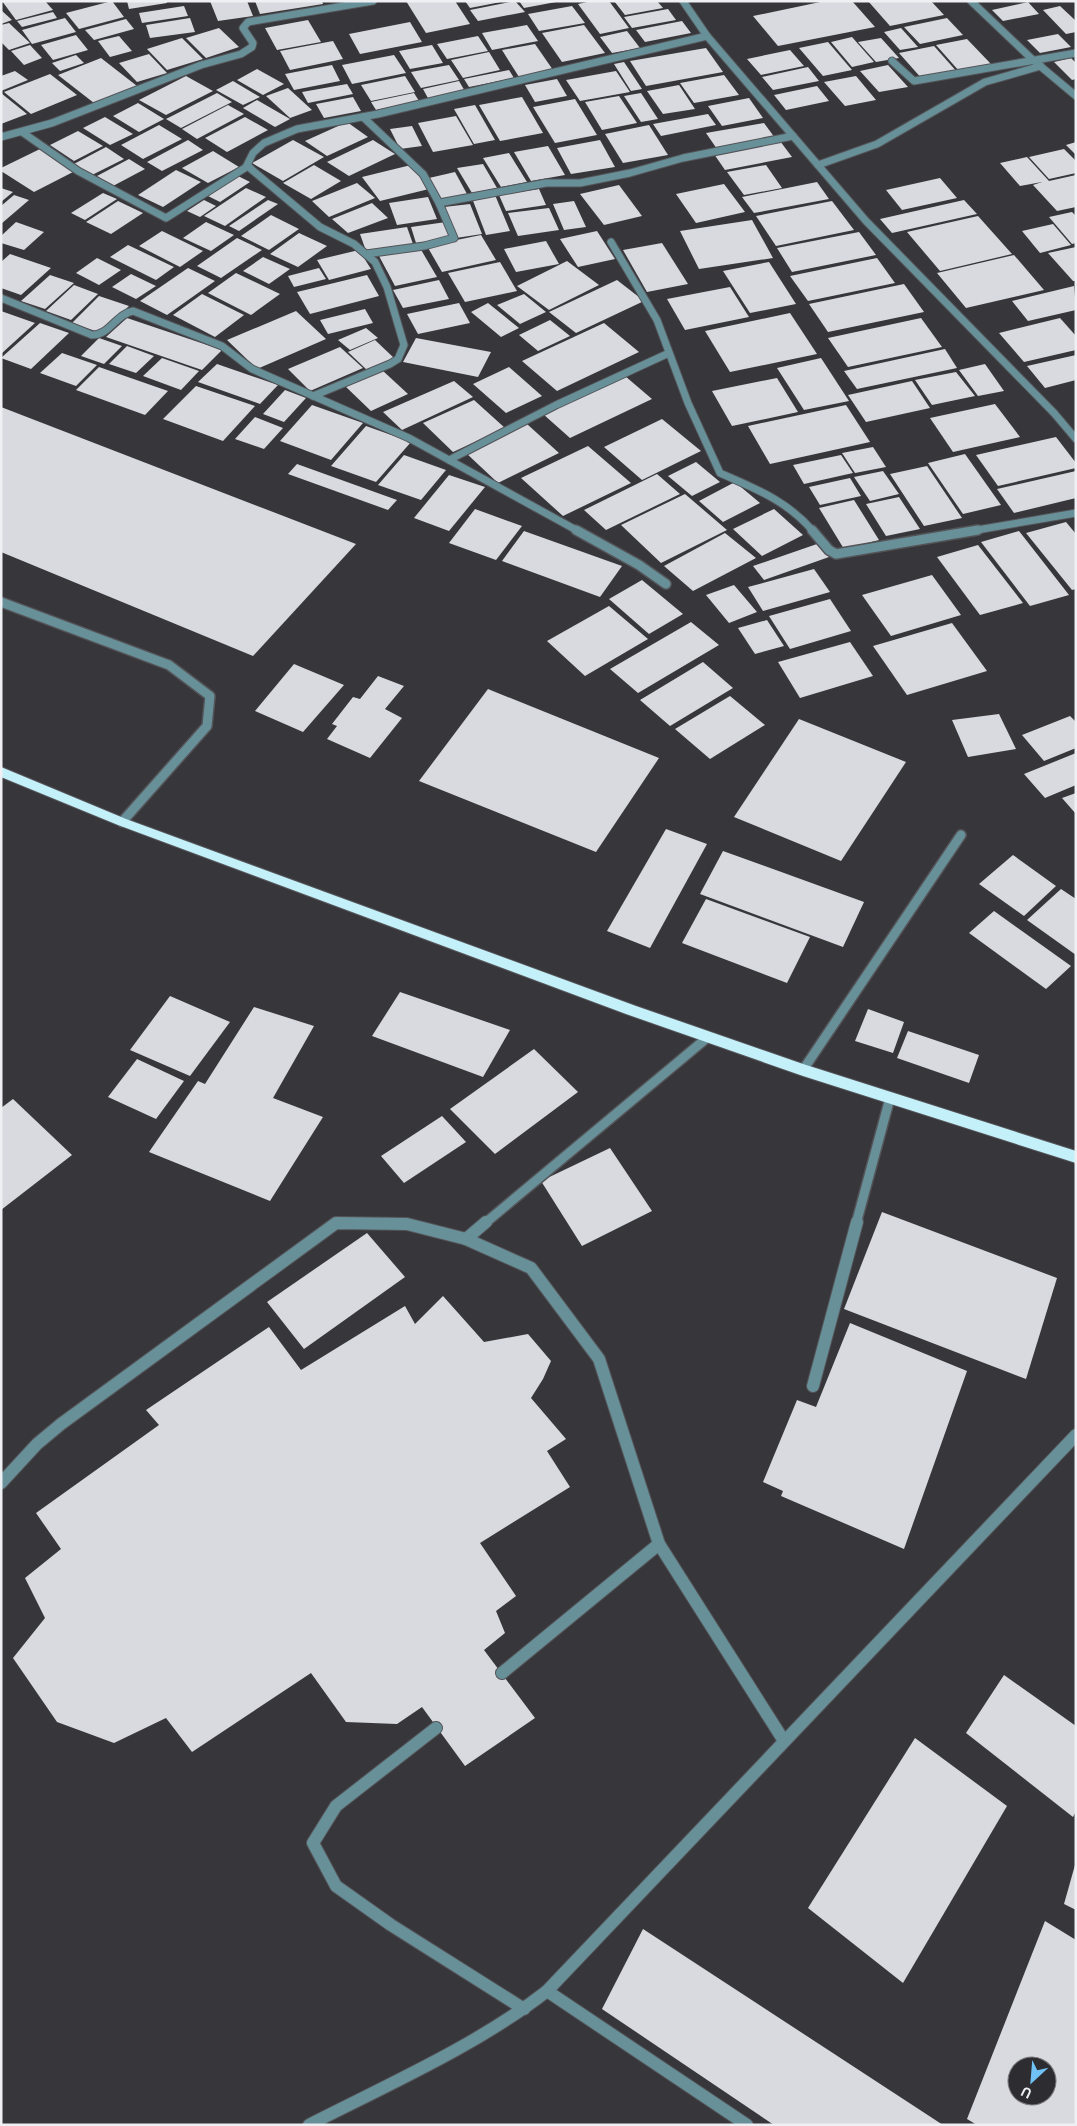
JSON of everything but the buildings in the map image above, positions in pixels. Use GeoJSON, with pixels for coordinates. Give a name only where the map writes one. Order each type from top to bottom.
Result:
{"type":"FeatureCollection","features":[{"type":"Feature","properties":{"kind":"highway"},"geometry":{"type":"LineString","coordinates":[[1,772],[122,822],[708,1037],[803,1070],[1076,1157]]}},
{"type":"Feature","properties":{"kind":"street"},"geometry":{"type":"LineString","coordinates":[[1,137],[52,124],[200,65],[247,51],[253,43],[243,28],[248,22],[373,1]]}},
{"type":"Feature","properties":{"kind":"street"},"geometry":{"type":"LineString","coordinates":[[683,1],[707,36],[866,221],[1054,413],[1076,439]]}},
{"type":"Feature","properties":{"kind":"street"},"geometry":{"type":"LineString","coordinates":[[972,1],[1033,60],[1076,96]]}},
{"type":"Feature","properties":{"kind":"street"},"geometry":{"type":"LineString","coordinates":[[313,396],[390,364],[398,359],[404,345],[386,287],[375,262],[354,244],[320,227],[248,166],[248,159],[264,144],[293,130],[310,125],[362,117],[707,36]]}},
{"type":"Feature","properties":{"kind":"street"},"geometry":{"type":"LineString","coordinates":[[892,61],[914,81],[1076,53]]}},
{"type":"Feature","properties":{"kind":"street"},"geometry":{"type":"LineString","coordinates":[[818,165],[877,144],[985,82],[1041,66]]}},
{"type":"Feature","properties":{"kind":"street"},"geometry":{"type":"LineString","coordinates":[[981,69],[985,82]]}},
{"type":"Feature","properties":{"kind":"street"},"geometry":{"type":"LineString","coordinates":[[362,117],[423,174],[439,203],[454,238],[424,246],[366,254]]}},
{"type":"Feature","properties":{"kind":"street"},"geometry":{"type":"LineString","coordinates":[[22,132],[78,171],[166,218],[248,166]]}},
{"type":"Feature","properties":{"kind":"street"},"geometry":{"type":"LineString","coordinates":[[439,203],[546,183],[580,183],[630,173],[684,158],[792,136]]}},
{"type":"Feature","properties":{"kind":"street"},"geometry":{"type":"LineString","coordinates":[[611,242],[657,320],[688,403],[720,473],[777,499],[805,522],[829,550],[836,554],[1076,513]]}},
{"type":"Feature","properties":{"kind":"street"},"geometry":{"type":"LineString","coordinates":[[1,298],[95,335],[102,334],[128,311],[137,312],[222,346],[252,369],[409,438],[639,565],[666,584]]}},
{"type":"Feature","properties":{"kind":"street"},"geometry":{"type":"LineString","coordinates":[[449,460],[556,405],[669,353]]}},
{"type":"Feature","properties":{"kind":"street"},"geometry":{"type":"LineString","coordinates":[[1,602],[169,666],[210,696],[207,726],[122,822]]}},
{"type":"Feature","properties":{"kind":"street"},"geometry":{"type":"LineString","coordinates":[[803,1070],[961,835]]}},
{"type":"Feature","properties":{"kind":"street"},"geometry":{"type":"LineString","coordinates":[[466,1239],[708,1037]]}},
{"type":"Feature","properties":{"kind":"street"},"geometry":{"type":"LineString","coordinates":[[813,1386],[890,1098]]}},
{"type":"Feature","properties":{"kind":"street"},"geometry":{"type":"LineString","coordinates":[[1,1483],[37,1444],[61,1424],[336,1223],[407,1224],[466,1239],[531,1268],[599,1359],[659,1544],[784,1741]]}},
{"type":"Feature","properties":{"kind":"street"},"geometry":{"type":"LineString","coordinates":[[309,2125],[463,2045],[524,2009],[547,1991],[1076,1435]]}},
{"type":"Feature","properties":{"kind":"street"},"geometry":{"type":"LineString","coordinates":[[502,1673],[659,1544]]}},
{"type":"Feature","properties":{"kind":"street"},"geometry":{"type":"LineString","coordinates":[[436,1728],[336,1806],[314,1843],[336,1886],[391,1925],[524,2009]]}},
{"type":"Feature","properties":{"kind":"street"},"geometry":{"type":"LineString","coordinates":[[547,1991],[747,2125]]}}]}
